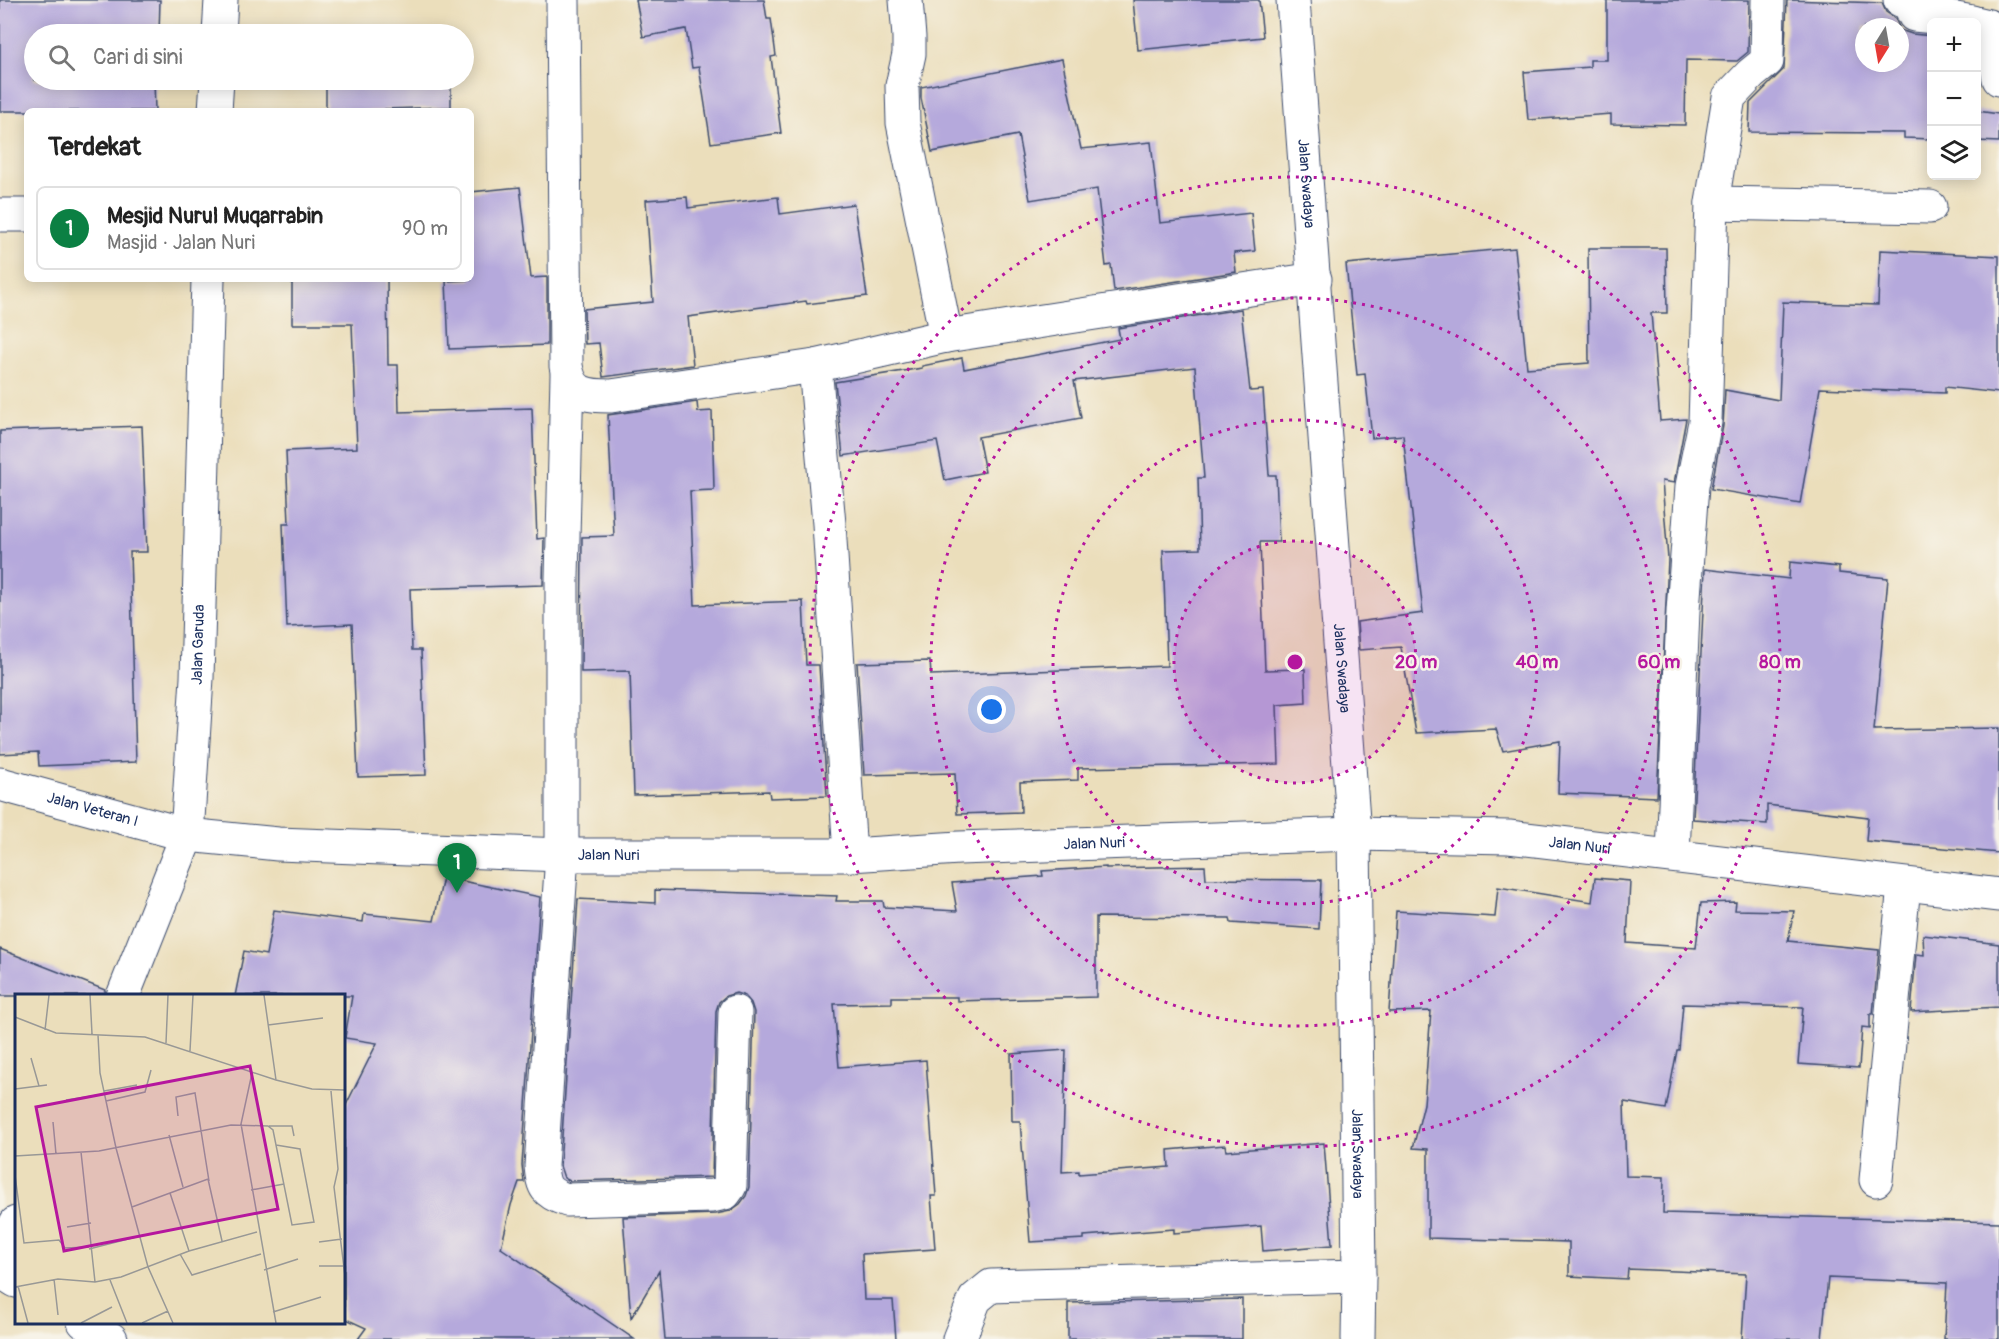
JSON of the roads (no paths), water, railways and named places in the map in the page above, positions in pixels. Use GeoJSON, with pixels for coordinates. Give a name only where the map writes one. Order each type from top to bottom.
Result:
{"type":"FeatureCollection","features":[{"type":"Feature","properties":{"kind":"street"},"geometry":{"type":"LineString","coordinates":[[220,24],[221,0]]}},
{"type":"Feature","properties":{"kind":"street"},"geometry":{"type":"LineString","coordinates":[[563,0],[567,375],[562,578],[562,855],[541,1166],[545,1188],[554,1196],[567,1200],[712,1196],[724,1193],[730,1186],[735,1012]]}},
{"type":"Feature","properties":{"kind":"street"},"geometry":{"type":"LineString","coordinates":[[906,0],[909,54],[902,86],[903,123],[946,336]]}},
{"type":"Feature","properties":{"kind":"street"},"geometry":{"type":"LineString","coordinates":[[1673,855],[1684,600],[1692,486],[1705,422],[1712,202],[1729,97],[1767,61],[1768,0]]}},
{"type":"Feature","properties":{"kind":"street"},"geometry":{"type":"LineString","coordinates":[[1900,0],[1909,3],[1914,15],[1946,18]]}},
{"type":"Feature","properties":{"kind":"street","name":"Jalan Swadaya"},"geometry":{"type":"LineString","coordinates":[[1299,1],[1315,279],[1354,834],[1358,1339]]}},
{"type":"Feature","properties":{"kind":"street"},"geometry":{"type":"LineString","coordinates":[[1981,24],[1989,26],[1999,79]]}},
{"type":"Feature","properties":{"kind":"street"},"geometry":{"type":"LineString","coordinates":[[215,108],[216,90]]}},
{"type":"Feature","properties":{"kind":"street"},"geometry":{"type":"LineString","coordinates":[[1712,202],[1930,207]]}},
{"type":"Feature","properties":{"kind":"street"},"geometry":{"type":"LineString","coordinates":[[0,215],[24,215]]}},
{"type":"Feature","properties":{"kind":"street"},"geometry":{"type":"LineString","coordinates":[[567,375],[579,391],[596,396],[611,396],[815,366],[946,336],[1315,279]]}},
{"type":"Feature","properties":{"kind":"street","name":"Jalan Garuda"},"geometry":{"type":"LineString","coordinates":[[124,994],[187,835],[197,678],[208,282]]}},
{"type":"Feature","properties":{"kind":"street"},"geometry":{"type":"LineString","coordinates":[[815,366],[829,524],[850,855]]}},
{"type":"Feature","properties":{"kind":"street","name":"Jalan Veteran I"},"geometry":{"type":"LineString","coordinates":[[0,784],[187,835]]}},
{"type":"Feature","properties":{"kind":"street","name":"Jalan Nuri"},"geometry":{"type":"LineString","coordinates":[[187,835],[278,844],[562,855],[850,855],[959,848],[1354,834],[1509,837],[1999,895]]}},
{"type":"Feature","properties":{"kind":"street"},"geometry":{"type":"LineString","coordinates":[[1876,1179],[1904,885]]}},
{"type":"Feature","properties":{"kind":"street"},"geometry":{"type":"LineString","coordinates":[[0,1257],[15,1224]]}},
{"type":"Feature","properties":{"kind":"street"},"geometry":{"type":"LineString","coordinates":[[0,1271],[15,1280]]}},
{"type":"Feature","properties":{"kind":"street"},"geometry":{"type":"LineString","coordinates":[[959,1339],[975,1299],[991,1286],[1359,1276]]}},
{"type":"Feature","properties":{"kind":"street"},"geometry":{"type":"LineString","coordinates":[[86,1324],[111,1339]]}},
{"type":"Feature","properties":{"kind":"place","name":"Mesjid Nurul Muqarrabin"},"geometry":{"type":"Point","coordinates":[457,893]}}]}
